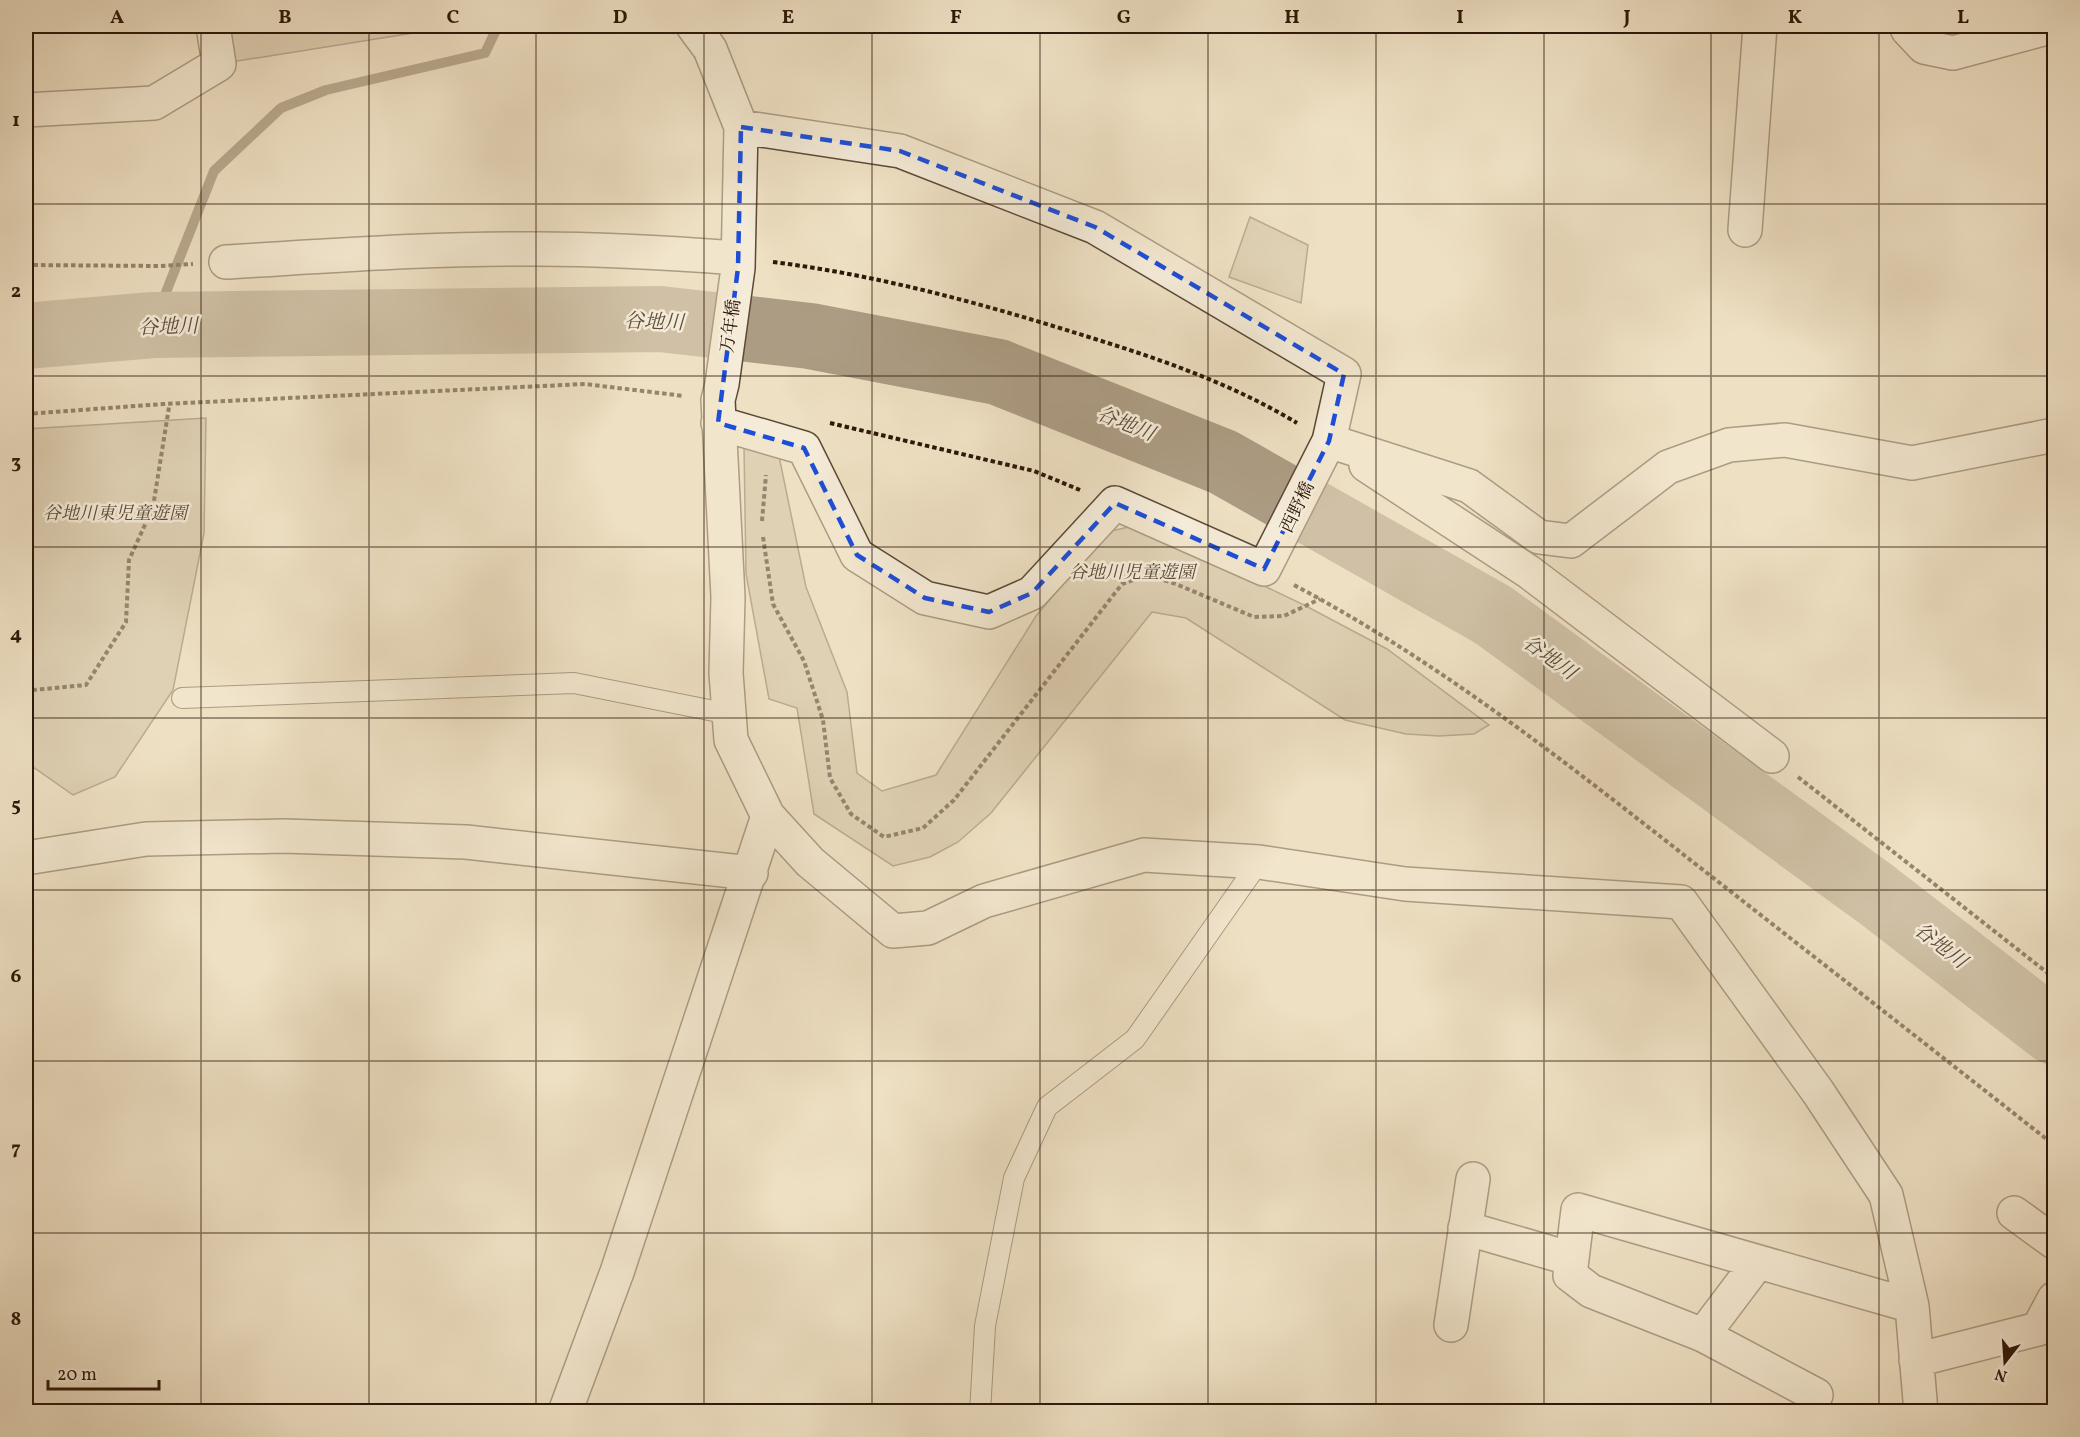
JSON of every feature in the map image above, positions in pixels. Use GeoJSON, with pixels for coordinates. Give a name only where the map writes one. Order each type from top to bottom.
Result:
{"type":"FeatureCollection","features":[{"type":"Feature","properties":{"kind":"street"},"geometry":{"type":"LineString","coordinates":[[26,110],[154,103],[219,64],[213,26]]}},
{"type":"Feature","properties":{"kind":"street"},"geometry":{"type":"LineString","coordinates":[[693,26],[710,49],[741,127]]}},
{"type":"Feature","properties":{"kind":"street"},"geometry":{"type":"LineString","coordinates":[[1745,230],[1760,26]]}},
{"type":"Feature","properties":{"kind":"street"},"geometry":{"type":"LineString","coordinates":[[1906,26],[1924,47],[1953,53],[2055,26]]}},
{"type":"Feature","properties":{"kind":"street","name":"万年橋"},"geometry":{"type":"LineString","coordinates":[[741,127],[738,263],[718,400],[728,597],[726,673],[731,740],[768,816],[810,862],[893,931],[928,928],[984,901],[1144,855],[1259,862],[1405,884],[1682,902],[1818,1092],[1886,1195],[1912,1306]]}},
{"type":"Feature","properties":{"kind":"street","name":"西野橋"},"geometry":{"type":"LineString","coordinates":[[741,127],[900,151],[1095,228],[1344,374],[1325,449],[1268,563]]}},
{"type":"Feature","properties":{"kind":"street"},"geometry":{"type":"LineString","coordinates":[[215,262],[454,250],[535,249],[628,250],[738,263]]}},
{"type":"Feature","properties":{"kind":"street"},"geometry":{"type":"LineString","coordinates":[[718,423],[804,448],[857,555],[926,598],[989,612],[1032,593],[1114,503],[1268,563]]}},
{"type":"Feature","properties":{"kind":"street"},"geometry":{"type":"LineString","coordinates":[[1325,449],[1469,486],[1539,537],[1571,541],[1668,467],[1729,445],[1785,440],[1912,463],[2055,435]]}},
{"type":"Feature","properties":{"kind":"street"},"geometry":{"type":"LineString","coordinates":[[1325,449],[1529,572],[1772,756]]}},
{"type":"Feature","properties":{"kind":"street"},"geometry":{"type":"LineString","coordinates":[[566,1412],[617,1272],[768,816]]}},
{"type":"Feature","properties":{"kind":"street"},"geometry":{"type":"LineString","coordinates":[[26,858],[146,839],[284,836],[466,842],[751,873]]}},
{"type":"Feature","properties":{"kind":"street"},"geometry":{"type":"LineString","coordinates":[[1451,1325],[1473,1179]]}},
{"type":"Feature","properties":{"kind":"street"},"geometry":{"type":"LineString","coordinates":[[1816,1395],[1703,1335],[1591,1291],[1570,1275],[1578,1210],[1912,1306],[1921,1412]]}},
{"type":"Feature","properties":{"kind":"street"},"geometry":{"type":"LineString","coordinates":[[2014,1213],[2055,1242]]}},
{"type":"Feature","properties":{"kind":"street"},"geometry":{"type":"LineString","coordinates":[[1465,1228],[1572,1259]]}},
{"type":"Feature","properties":{"kind":"street"},"geometry":{"type":"LineString","coordinates":[[1703,1335],[1758,1262]]}},
{"type":"Feature","properties":{"kind":"street"},"geometry":{"type":"LineString","coordinates":[[1916,1360],[2038,1329],[2055,1299]]}},
{"type":"Feature","properties":{"kind":"lane"},"geometry":{"type":"LineString","coordinates":[[182,698],[573,683],[729,714]]}},
{"type":"Feature","properties":{"kind":"lane"},"geometry":{"type":"LineString","coordinates":[[980,1412],[985,1326],[1014,1178],[1047,1107],[1135,1039],[1259,862]]}},
{"type":"Feature","properties":{"kind":"path"},"geometry":{"type":"LineString","coordinates":[[26,265],[161,266],[215,262]]}},
{"type":"Feature","properties":{"kind":"path"},"geometry":{"type":"LineString","coordinates":[[812,267],[1019,315],[1183,368],[1270,407]]}},
{"type":"Feature","properties":{"kind":"path"},"geometry":{"type":"LineString","coordinates":[[26,414],[163,404],[585,384],[654,392]]}},
{"type":"Feature","properties":{"kind":"path"},"geometry":{"type":"LineString","coordinates":[[26,686],[33,690],[86,685],[126,622],[129,560],[153,507],[169,407]]}},
{"type":"Feature","properties":{"kind":"path"},"geometry":{"type":"LineString","coordinates":[[821,420],[1034,471],[1114,503]]}},
{"type":"Feature","properties":{"kind":"path"},"geometry":{"type":"LineString","coordinates":[[770,438],[762,526],[773,604],[804,661],[823,720],[830,778],[851,814],[884,837],[923,828],[954,800],[1122,584],[1147,575],[1176,584],[1254,617],[1284,616],[1320,598]]}},
{"type":"Feature","properties":{"kind":"path"},"geometry":{"type":"LineString","coordinates":[[1268,563],[1450,680],[1554,753],[2055,1145]]}},
{"type":"Feature","properties":{"kind":"path"},"geometry":{"type":"LineString","coordinates":[[1772,756],[2055,978]]}},
{"type":"Feature","properties":{"kind":"highlighted area"},"geometry":{"type":"Polygon","coordinates":[[[741,127],[900,151],[1095,227],[1344,374],[1329,441],[1264,569],[1115,503],[1032,593],[989,612],[925,598],[857,555],[804,448],[718,423],[738,268],[741,127]]]}},
{"type":"Feature","properties":{"kind":"green space"},"geometry":{"type":"Polygon","coordinates":[[[213,26],[457,26],[219,64],[213,26]]]}},
{"type":"Feature","properties":{"kind":"green space"},"geometry":{"type":"Polygon","coordinates":[[[1250,217],[1308,245],[1301,303],[1229,277],[1250,217]]]}},
{"type":"Feature","properties":{"kind":"green space","name":"谷地川東児童遊園"},"geometry":{"type":"Polygon","coordinates":[[[206,418],[204,533],[173,690],[115,777],[73,795],[26,762],[26,429],[206,418]]]}},
{"type":"Feature","properties":{"kind":"green space","name":"谷地川児童遊園"},"geometry":{"type":"Polygon","coordinates":[[[744,446],[779,456],[806,587],[847,692],[857,773],[882,791],[936,775],[1036,616],[1107,532],[1137,525],[1304,605],[1387,649],[1489,725],[1474,734],[1439,736],[1406,734],[1345,720],[1186,618],[1152,612],[991,813],[958,842],[930,857],[893,866],[814,814],[797,708],[769,699],[746,574],[744,446]]]}},
{"type":"Feature","properties":{"kind":"waterway"},"geometry":{"type":"LineString","coordinates":[[153,325],[214,171],[281,108],[326,90],[485,53],[498,26]]}},
{"type":"Feature","properties":{"kind":"waterway","name":"谷地川"},"geometry":{"type":"LineString","coordinates":[[26,336],[153,325],[660,319],[810,336],[998,372],[1223,462],[1493,615],[1877,895],[2054,1032]]}}]}
